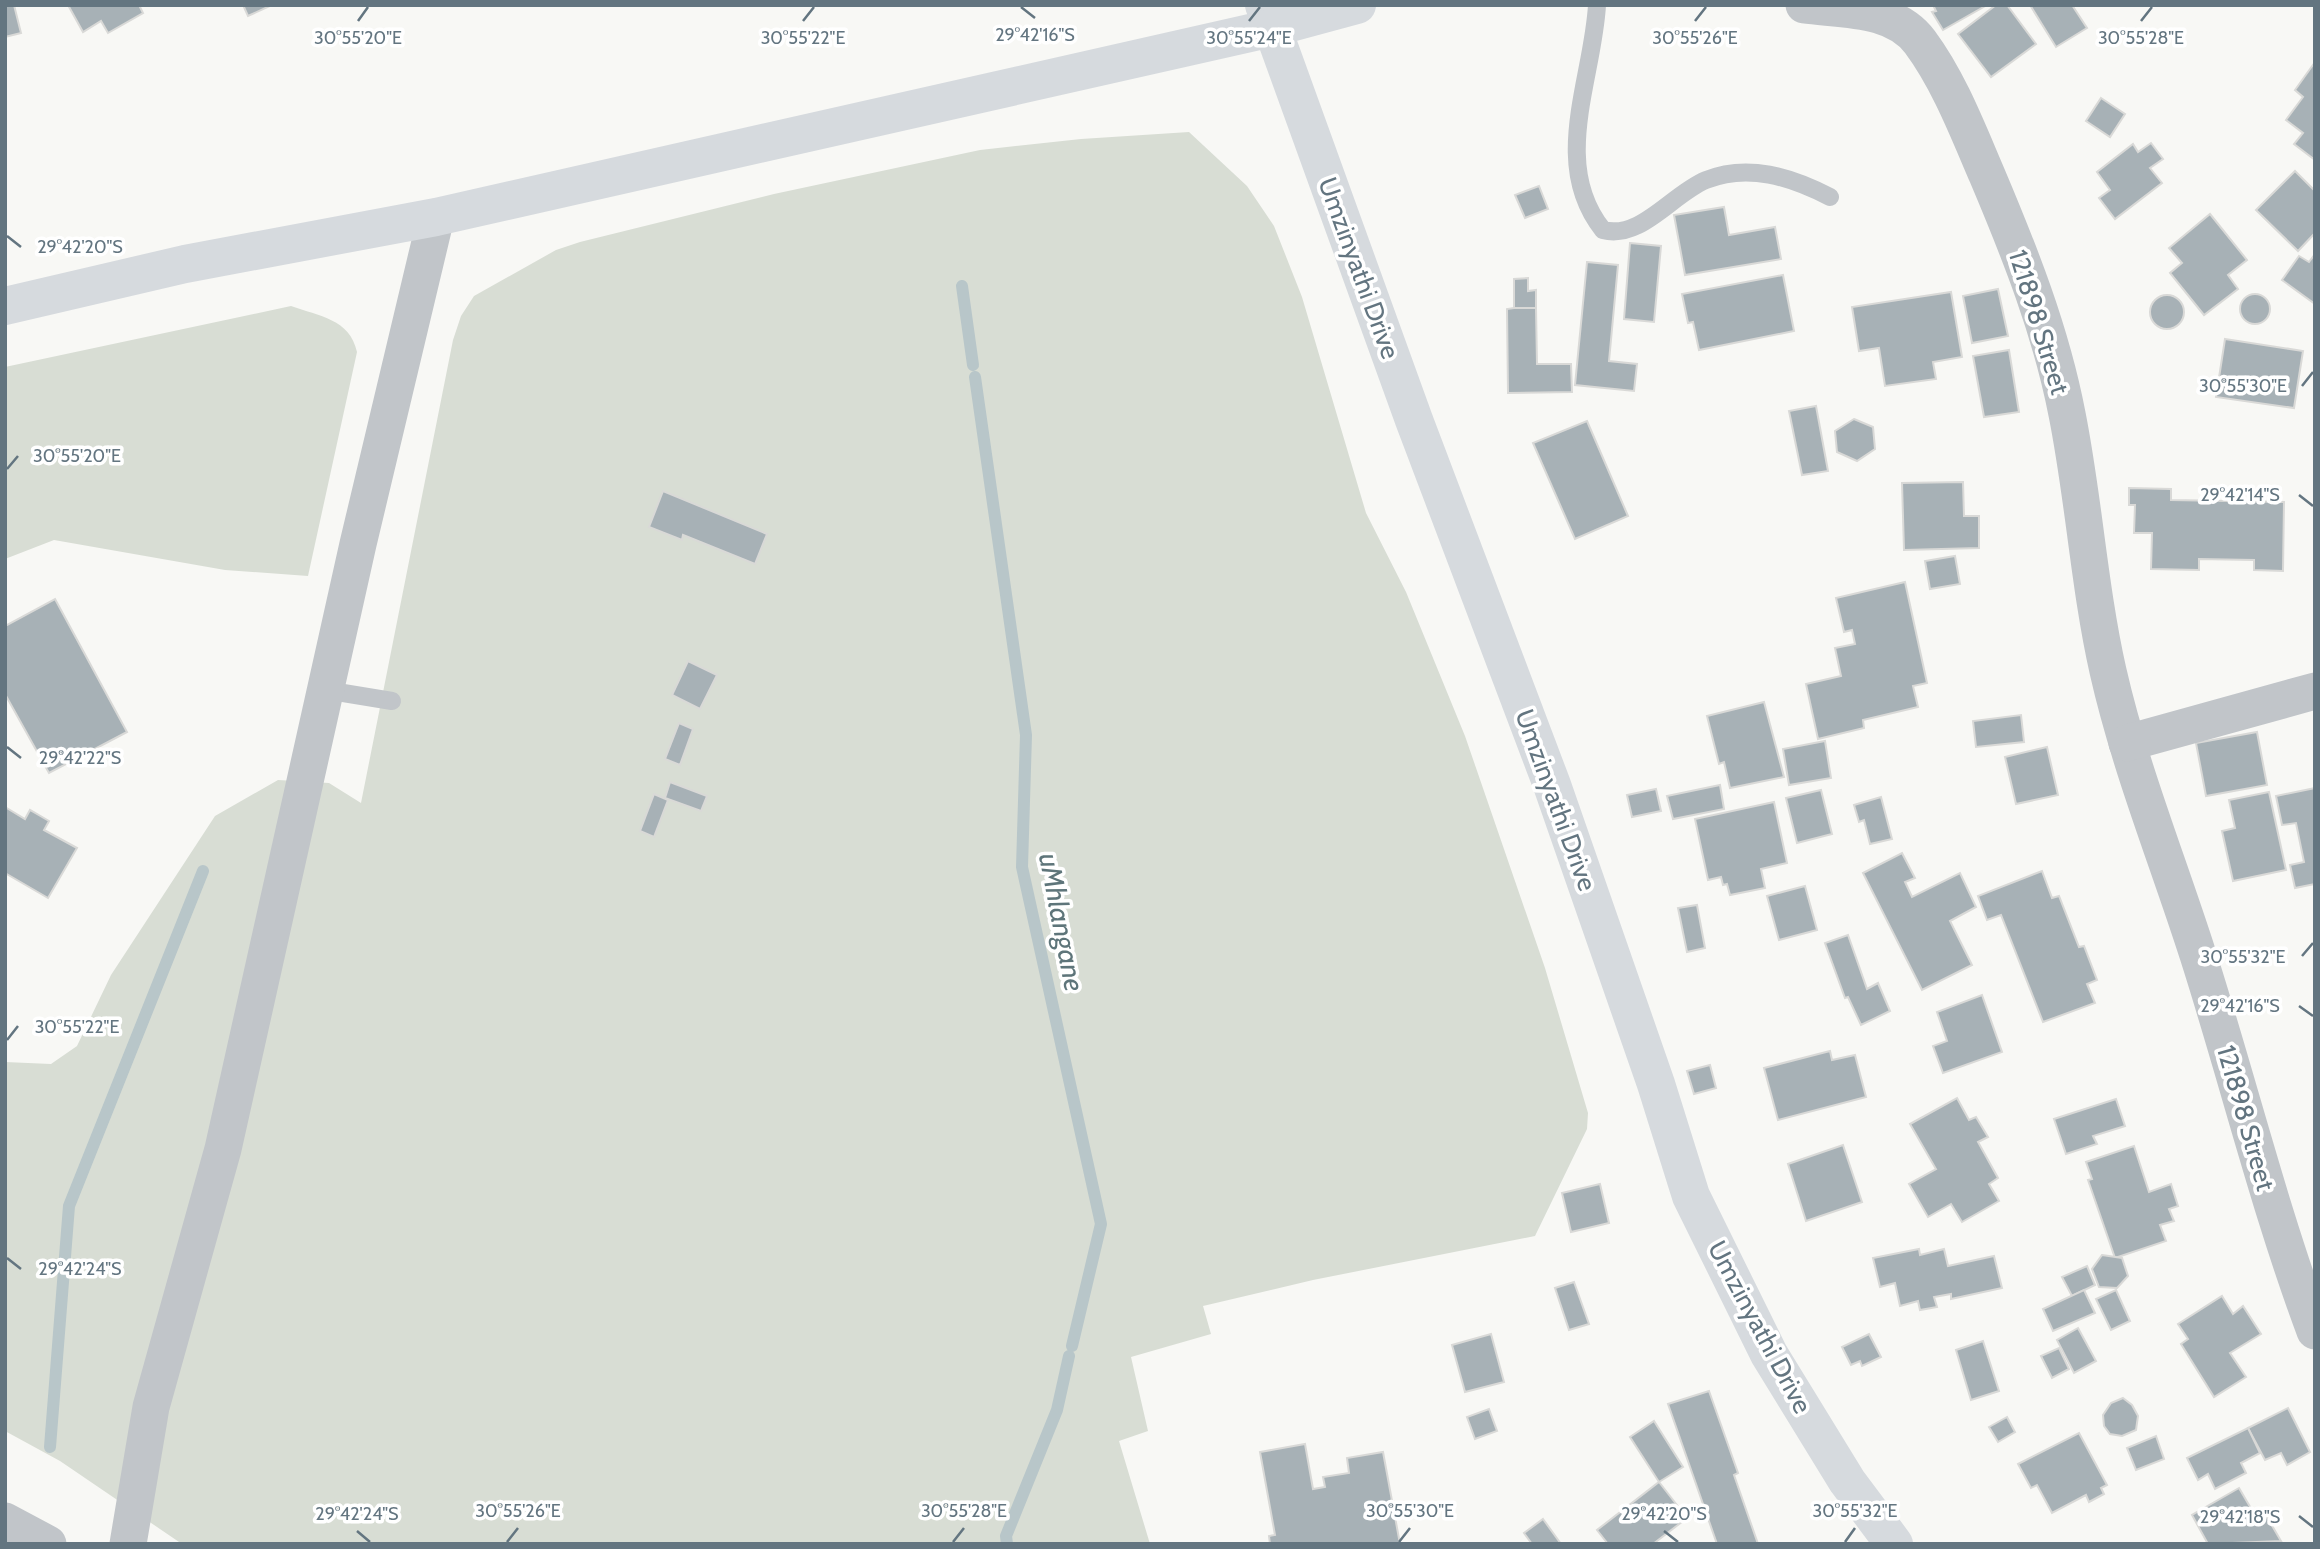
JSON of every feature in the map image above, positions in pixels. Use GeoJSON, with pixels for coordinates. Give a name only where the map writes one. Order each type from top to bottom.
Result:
{"type":"FeatureCollection","features":[{"type":"Feature","properties":{"kind":"street"},"geometry":{"type":"LineString","coordinates":[[5,306],[185,264],[436,217],[1268,17],[1357,5]]}},
{"type":"Feature","properties":{"kind":"street","name":"121898 Street"},"geometry":{"type":"LineString","coordinates":[[1804,5],[1874,13],[1894,19],[1920,41],[1973,144],[2026,269],[2053,354],[2067,416],[2108,670],[2127,743],[2199,956],[2282,1244],[2315,1331]]}},
{"type":"Feature","properties":{"kind":"street","name":"Umzinyathi Drive"},"geometry":{"type":"LineString","coordinates":[[1268,17],[1414,420],[1552,785],[1692,1196],[1769,1354],[1847,1481],[1894,1544]]}},
{"type":"Feature","properties":{"kind":"street"},"geometry":{"type":"LineString","coordinates":[[128,1544],[151,1407],[223,1149],[325,690],[436,217]]}},
{"type":"Feature","properties":{"kind":"street"},"geometry":{"type":"LineString","coordinates":[[2127,743],[2315,691]]}},
{"type":"Feature","properties":{"kind":"street"},"geometry":{"type":"LineString","coordinates":[[5,1521],[48,1544]]}},
{"type":"Feature","properties":{"kind":"lane"},"geometry":{"type":"LineString","coordinates":[[1597,5],[1574,145],[1588,203],[1602,230],[1626,233],[1702,181],[1719,176],[1758,173],[1782,176],[1830,197]]}},
{"type":"Feature","properties":{"kind":"lane"},"geometry":{"type":"LineString","coordinates":[[325,690],[392,701]]}},
{"type":"Feature","properties":{"kind":"shaded area"},"geometry":{"type":"Polygon","coordinates":[[[1189,132],[1247,186],[1274,226],[1302,297],[1366,513],[1406,592],[1465,736],[1545,968],[1588,1113],[1587,1129],[1535,1236],[1313,1280],[1203,1306],[1211,1334],[1131,1357],[1148,1431],[1119,1441],[1150,1544],[182,1544],[60,1461],[5,1431],[5,1062],[51,1064],[77,1046],[111,975],[215,816],[278,780],[329,783],[361,803],[453,340],[461,316],[474,296],[556,250],[774,194],[980,150],[1081,139],[1189,132]]]}},
{"type":"Feature","properties":{"kind":"shaded area"},"geometry":{"type":"Polygon","coordinates":[[[291,306],[332,320],[348,332],[357,352],[308,576],[225,570],[54,540],[5,559],[5,367],[291,306]]]}},
{"type":"Feature","properties":{"kind":"building"},"geometry":{"type":"Polygon","coordinates":[[[5,5],[14,5],[21,33],[5,37],[5,5]]]}},
{"type":"Feature","properties":{"kind":"building"},"geometry":{"type":"Polygon","coordinates":[[[68,5],[139,5],[143,13],[108,33],[101,21],[83,32],[68,5]]]}},
{"type":"Feature","properties":{"kind":"building"},"geometry":{"type":"Polygon","coordinates":[[[243,5],[269,5],[270,6],[248,16],[243,5]]]}},
{"type":"Feature","properties":{"kind":"building"},"geometry":{"type":"Polygon","coordinates":[[[1933,5],[1987,5],[1943,30],[1932,12],[1936,11],[1933,5]]]}},
{"type":"Feature","properties":{"kind":"building"},"geometry":{"type":"Polygon","coordinates":[[[1996,5],[2007,5],[2036,44],[1991,77],[1958,34],[1996,5]]]}},
{"type":"Feature","properties":{"kind":"building"},"geometry":{"type":"Polygon","coordinates":[[[2030,5],[2072,5],[2087,28],[2056,47],[2030,5]]]}},
{"type":"Feature","properties":{"kind":"building"},"geometry":{"type":"Polygon","coordinates":[[[2315,62],[2315,160],[2294,144],[2303,133],[2286,120],[2303,97],[2295,90],[2315,62]]]}},
{"type":"Feature","properties":{"kind":"building"},"geometry":{"type":"Polygon","coordinates":[[[2101,98],[2125,114],[2110,137],[2086,121],[2101,98]]]}},
{"type":"Feature","properties":{"kind":"building"},"geometry":{"type":"Polygon","coordinates":[[[2151,143],[2163,159],[2150,168],[2162,183],[2115,219],[2099,198],[2110,190],[2097,172],[2133,144],[2138,152],[2151,143]]]}},
{"type":"Feature","properties":{"kind":"building"},"geometry":{"type":"Polygon","coordinates":[[[2295,171],[2315,191],[2315,233],[2298,251],[2256,210],[2295,171]]]}},
{"type":"Feature","properties":{"kind":"building"},"geometry":{"type":"Polygon","coordinates":[[[1539,186],[1548,209],[1525,218],[1515,195],[1539,186]]]}},
{"type":"Feature","properties":{"kind":"building"},"geometry":{"type":"Polygon","coordinates":[[[1724,207],[1729,235],[1775,227],[1781,259],[1685,275],[1674,215],[1724,207]]]}},
{"type":"Feature","properties":{"kind":"building"},"geometry":{"type":"Polygon","coordinates":[[[2210,214],[2247,260],[2228,275],[2238,289],[2204,315],[2170,273],[2182,263],[2169,248],[2210,214]]]}},
{"type":"Feature","properties":{"kind":"building"},"geometry":{"type":"Polygon","coordinates":[[[1630,243],[1661,246],[1654,322],[1624,319],[1630,243]]]}},
{"type":"Feature","properties":{"kind":"building"},"geometry":{"type":"Polygon","coordinates":[[[2315,254],[2315,304],[2282,280],[2299,256],[2309,262],[2315,254]]]}},
{"type":"Feature","properties":{"kind":"building"},"geometry":{"type":"Polygon","coordinates":[[[1587,262],[1618,265],[1609,361],[1637,364],[1634,391],[1575,385],[1587,262]]]}},
{"type":"Feature","properties":{"kind":"building"},"geometry":{"type":"Polygon","coordinates":[[[1783,275],[1794,331],[1699,350],[1693,322],[1688,323],[1682,294],[1783,275]]]}},
{"type":"Feature","properties":{"kind":"building"},"geometry":{"type":"Polygon","coordinates":[[[1528,278],[1528,291],[1536,290],[1536,308],[1514,308],[1514,279],[1528,278]]]}},
{"type":"Feature","properties":{"kind":"building"},"geometry":{"type":"Polygon","coordinates":[[[1998,289],[2008,336],[1972,343],[1963,296],[1998,289]]]}},
{"type":"Feature","properties":{"kind":"building"},"geometry":{"type":"Polygon","coordinates":[[[1951,292],[1962,357],[1933,362],[1936,379],[1885,386],[1879,348],[1859,351],[1852,307],[1951,292]]]}},
{"type":"Feature","properties":{"kind":"building"},"geometry":{"type":"Polygon","coordinates":[[[2255,294],[2266,298],[2270,309],[2266,320],[2255,324],[2244,320],[2240,309],[2244,298],[2255,294]]]}},
{"type":"Feature","properties":{"kind":"building"},"geometry":{"type":"Polygon","coordinates":[[[2167,295],[2179,300],[2184,312],[2179,324],[2167,329],[2155,324],[2150,312],[2155,300],[2167,295]]]}},
{"type":"Feature","properties":{"kind":"building"},"geometry":{"type":"Polygon","coordinates":[[[1536,308],[1537,364],[1571,364],[1572,392],[1508,393],[1507,309],[1536,308]]]}},
{"type":"Feature","properties":{"kind":"building"},"geometry":{"type":"Polygon","coordinates":[[[2225,339],[2303,351],[2294,408],[2216,397],[2225,339]]]}},
{"type":"Feature","properties":{"kind":"building"},"geometry":{"type":"Polygon","coordinates":[[[2009,350],[2019,412],[1984,417],[1973,356],[2009,350]]]}},
{"type":"Feature","properties":{"kind":"building"},"geometry":{"type":"Polygon","coordinates":[[[1816,406],[1828,471],[1802,475],[1789,411],[1816,406]]]}},
{"type":"Feature","properties":{"kind":"building"},"geometry":{"type":"Polygon","coordinates":[[[1854,419],[1873,427],[1875,449],[1857,461],[1837,452],[1835,431],[1854,419]]]}},
{"type":"Feature","properties":{"kind":"building"},"geometry":{"type":"Polygon","coordinates":[[[1587,421],[1628,516],[1575,539],[1533,443],[1587,421]]]}},
{"type":"Feature","properties":{"kind":"building"},"geometry":{"type":"Polygon","coordinates":[[[1963,482],[1964,516],[1979,516],[1979,548],[1904,550],[1902,483],[1963,482]]]}},
{"type":"Feature","properties":{"kind":"building"},"geometry":{"type":"Polygon","coordinates":[[[2129,488],[2171,489],[2171,500],[2284,502],[2283,571],[2254,570],[2254,560],[2199,559],[2199,570],[2151,569],[2152,533],[2134,533],[2135,505],[2129,505],[2129,488]]]}},
{"type":"Feature","properties":{"kind":"building"},"geometry":{"type":"Polygon","coordinates":[[[663,491],[767,534],[755,564],[683,535],[682,540],[649,527],[663,491]]]}},
{"type":"Feature","properties":{"kind":"building"},"geometry":{"type":"Polygon","coordinates":[[[1955,556],[1960,584],[1930,589],[1925,561],[1955,556]]]}},
{"type":"Feature","properties":{"kind":"building"},"geometry":{"type":"Polygon","coordinates":[[[1905,582],[1927,683],[1913,686],[1918,707],[1863,720],[1864,728],[1818,739],[1806,684],[1841,676],[1835,648],[1855,644],[1852,630],[1844,632],[1836,598],[1905,582]]]}},
{"type":"Feature","properties":{"kind":"building"},"geometry":{"type":"Polygon","coordinates":[[[55,599],[127,732],[49,773],[5,694],[5,626],[55,599]]]}},
{"type":"Feature","properties":{"kind":"building"},"geometry":{"type":"Polygon","coordinates":[[[688,661],[717,675],[700,709],[672,695],[688,661]]]}},
{"type":"Feature","properties":{"kind":"building"},"geometry":{"type":"Polygon","coordinates":[[[1764,702],[1784,777],[1730,788],[1724,762],[1719,764],[1707,716],[1764,702]]]}},
{"type":"Feature","properties":{"kind":"building"},"geometry":{"type":"Polygon","coordinates":[[[2021,715],[2024,742],[1976,747],[1973,721],[2021,715]]]}},
{"type":"Feature","properties":{"kind":"building"},"geometry":{"type":"Polygon","coordinates":[[[679,723],[693,729],[680,765],[665,759],[679,723]]]}},
{"type":"Feature","properties":{"kind":"building"},"geometry":{"type":"Polygon","coordinates":[[[2257,732],[2267,785],[2206,796],[2196,743],[2257,732]]]}},
{"type":"Feature","properties":{"kind":"building"},"geometry":{"type":"Polygon","coordinates":[[[1825,741],[1831,778],[1789,785],[1783,749],[1825,741]]]}},
{"type":"Feature","properties":{"kind":"building"},"geometry":{"type":"Polygon","coordinates":[[[2047,747],[2058,795],[2016,804],[2005,757],[2047,747]]]}},
{"type":"Feature","properties":{"kind":"building"},"geometry":{"type":"Polygon","coordinates":[[[670,782],[707,796],[701,811],[665,798],[670,782]]]}},
{"type":"Feature","properties":{"kind":"building"},"geometry":{"type":"Polygon","coordinates":[[[1720,785],[1724,809],[1673,819],[1667,796],[1720,785]]]}},
{"type":"Feature","properties":{"kind":"building"},"geometry":{"type":"Polygon","coordinates":[[[2315,788],[2315,884],[2295,888],[2290,865],[2304,862],[2296,823],[2282,825],[2276,796],[2315,788]]]}},
{"type":"Feature","properties":{"kind":"building"},"geometry":{"type":"Polygon","coordinates":[[[1656,789],[1661,811],[1632,817],[1627,795],[1656,789]]]}},
{"type":"Feature","properties":{"kind":"building"},"geometry":{"type":"Polygon","coordinates":[[[1821,790],[1832,834],[1797,843],[1786,798],[1821,790]]]}},
{"type":"Feature","properties":{"kind":"building"},"geometry":{"type":"Polygon","coordinates":[[[2269,792],[2286,870],[2233,881],[2222,831],[2235,828],[2229,800],[2269,792]]]}},
{"type":"Feature","properties":{"kind":"building"},"geometry":{"type":"Polygon","coordinates":[[[654,794],[668,800],[654,837],[640,831],[654,794]]]}},
{"type":"Feature","properties":{"kind":"building"},"geometry":{"type":"Polygon","coordinates":[[[1881,797],[1892,839],[1870,844],[1864,820],[1859,822],[1854,805],[1881,797]]]}},
{"type":"Feature","properties":{"kind":"building"},"geometry":{"type":"Polygon","coordinates":[[[1774,802],[1787,863],[1761,869],[1765,888],[1730,895],[1727,884],[1723,885],[1721,877],[1708,880],[1695,819],[1774,802]]]}},
{"type":"Feature","properties":{"kind":"building"},"geometry":{"type":"Polygon","coordinates":[[[5,807],[25,819],[30,810],[49,821],[44,830],[77,848],[48,898],[5,873],[5,807]]]}},
{"type":"Feature","properties":{"kind":"building"},"geometry":{"type":"Polygon","coordinates":[[[1902,853],[1915,878],[1905,882],[1912,897],[1960,873],[1976,907],[1950,921],[1972,965],[1922,990],[1863,873],[1902,853]]]}},
{"type":"Feature","properties":{"kind":"building"},"geometry":{"type":"Polygon","coordinates":[[[2042,871],[2052,898],[2059,896],[2079,947],[2084,946],[2097,980],[2087,984],[2095,1003],[2043,1022],[2001,915],[1987,920],[1978,896],[2042,871]]]}},
{"type":"Feature","properties":{"kind":"building"},"geometry":{"type":"Polygon","coordinates":[[[1805,886],[1817,930],[1779,940],[1767,896],[1805,886]]]}},
{"type":"Feature","properties":{"kind":"building"},"geometry":{"type":"Polygon","coordinates":[[[1697,905],[1705,948],[1687,952],[1678,908],[1697,905]]]}},
{"type":"Feature","properties":{"kind":"building"},"geometry":{"type":"Polygon","coordinates":[[[1848,935],[1867,989],[1878,983],[1890,1011],[1861,1025],[1848,997],[1845,998],[1825,943],[1848,935]]]}},
{"type":"Feature","properties":{"kind":"building"},"geometry":{"type":"Polygon","coordinates":[[[1982,995],[2002,1052],[1943,1073],[1933,1046],[1947,1041],[1937,1012],[1982,995]]]}},
{"type":"Feature","properties":{"kind":"building"},"geometry":{"type":"Polygon","coordinates":[[[1830,1051],[1832,1060],[1855,1055],[1866,1097],[1778,1120],[1764,1068],[1830,1051]]]}},
{"type":"Feature","properties":{"kind":"building"},"geometry":{"type":"Polygon","coordinates":[[[1710,1065],[1716,1088],[1694,1094],[1687,1071],[1710,1065]]]}},
{"type":"Feature","properties":{"kind":"building"},"geometry":{"type":"Polygon","coordinates":[[[1957,1098],[1969,1120],[1976,1117],[1988,1137],[1978,1142],[1998,1178],[1989,1184],[1999,1201],[1962,1222],[1951,1204],[1928,1217],[1909,1184],[1936,1169],[1910,1124],[1957,1098]]]}},
{"type":"Feature","properties":{"kind":"building"},"geometry":{"type":"Polygon","coordinates":[[[2116,1099],[2125,1126],[2093,1136],[2097,1144],[2066,1154],[2054,1119],[2116,1099]]]}},
{"type":"Feature","properties":{"kind":"building"},"geometry":{"type":"Polygon","coordinates":[[[1843,1145],[1862,1202],[1806,1221],[1788,1164],[1843,1145]]]}},
{"type":"Feature","properties":{"kind":"building"},"geometry":{"type":"Polygon","coordinates":[[[2134,1146],[2149,1192],[2171,1184],[2178,1206],[2169,1209],[2174,1221],[2160,1225],[2166,1241],[2115,1258],[2088,1180],[2092,1179],[2086,1162],[2134,1146]]]}},
{"type":"Feature","properties":{"kind":"building"},"geometry":{"type":"Polygon","coordinates":[[[1600,1184],[1609,1223],[1571,1232],[1562,1193],[1600,1184]]]}},
{"type":"Feature","properties":{"kind":"building"},"geometry":{"type":"Polygon","coordinates":[[[1919,1249],[1920,1255],[1944,1249],[1948,1266],[1994,1256],[2002,1288],[1951,1299],[1951,1294],[1934,1297],[1937,1307],[1920,1310],[1918,1301],[1900,1306],[1895,1283],[1880,1287],[1873,1258],[1919,1249]]]}},
{"type":"Feature","properties":{"kind":"building"},"geometry":{"type":"Polygon","coordinates":[[[2102,1255],[2122,1258],[2128,1276],[2117,1288],[2099,1287],[2092,1269],[2102,1255]]]}},
{"type":"Feature","properties":{"kind":"building"},"geometry":{"type":"Polygon","coordinates":[[[2087,1266],[2095,1285],[2072,1296],[2062,1277],[2087,1266]]]}},
{"type":"Feature","properties":{"kind":"building"},"geometry":{"type":"Polygon","coordinates":[[[1574,1282],[1589,1324],[1569,1330],[1555,1288],[1574,1282]]]}},
{"type":"Feature","properties":{"kind":"building"},"geometry":{"type":"Polygon","coordinates":[[[2084,1290],[2095,1313],[2053,1331],[2043,1309],[2084,1290]]]}},
{"type":"Feature","properties":{"kind":"building"},"geometry":{"type":"Polygon","coordinates":[[[2116,1290],[2130,1321],[2111,1330],[2096,1299],[2116,1290]]]}},
{"type":"Feature","properties":{"kind":"building"},"geometry":{"type":"Polygon","coordinates":[[[2222,1296],[2233,1314],[2243,1306],[2261,1334],[2230,1353],[2246,1377],[2214,1397],[2181,1344],[2188,1339],[2178,1324],[2222,1296]]]}},
{"type":"Feature","properties":{"kind":"building"},"geometry":{"type":"Polygon","coordinates":[[[2078,1328],[2096,1361],[2074,1373],[2057,1340],[2078,1328]]]}},
{"type":"Feature","properties":{"kind":"building"},"geometry":{"type":"Polygon","coordinates":[[[1491,1334],[1504,1382],[1465,1392],[1452,1345],[1491,1334]]]}},
{"type":"Feature","properties":{"kind":"building"},"geometry":{"type":"Polygon","coordinates":[[[1869,1334],[1881,1357],[1862,1366],[1860,1361],[1851,1365],[1842,1347],[1869,1334]]]}},
{"type":"Feature","properties":{"kind":"building"},"geometry":{"type":"Polygon","coordinates":[[[1983,1341],[1999,1391],[1971,1400],[1956,1350],[1983,1341]]]}},
{"type":"Feature","properties":{"kind":"building"},"geometry":{"type":"Polygon","coordinates":[[[2059,1348],[2069,1369],[2052,1378],[2041,1356],[2059,1348]]]}},
{"type":"Feature","properties":{"kind":"building"},"geometry":{"type":"Polygon","coordinates":[[[1709,1391],[1738,1473],[1734,1475],[1758,1544],[1717,1544],[1668,1404],[1709,1391]]]}},
{"type":"Feature","properties":{"kind":"building"},"geometry":{"type":"Polygon","coordinates":[[[2123,1398],[2132,1405],[2138,1416],[2136,1430],[2122,1436],[2110,1434],[2104,1426],[2103,1415],[2111,1403],[2123,1398]]]}},
{"type":"Feature","properties":{"kind":"building"},"geometry":{"type":"Polygon","coordinates":[[[2288,1408],[2310,1452],[2287,1465],[2281,1453],[2265,1460],[2248,1428],[2288,1408]]]}},
{"type":"Feature","properties":{"kind":"building"},"geometry":{"type":"Polygon","coordinates":[[[1489,1409],[1497,1431],[1475,1439],[1467,1417],[1489,1409]]]}},
{"type":"Feature","properties":{"kind":"building"},"geometry":{"type":"Polygon","coordinates":[[[2007,1417],[2015,1432],[1998,1442],[1989,1427],[2007,1417]]]}},
{"type":"Feature","properties":{"kind":"building"},"geometry":{"type":"Polygon","coordinates":[[[1654,1421],[1683,1467],[1659,1482],[1630,1437],[1654,1421]]]}},
{"type":"Feature","properties":{"kind":"building"},"geometry":{"type":"Polygon","coordinates":[[[2248,1428],[2260,1453],[2241,1463],[2246,1473],[2215,1489],[2208,1474],[2198,1480],[2187,1458],[2248,1428]]]}},
{"type":"Feature","properties":{"kind":"building"},"geometry":{"type":"Polygon","coordinates":[[[2079,1433],[2107,1485],[2101,1488],[2104,1494],[2089,1502],[2086,1495],[2052,1513],[2037,1485],[2031,1488],[2018,1464],[2079,1433]]]}},
{"type":"Feature","properties":{"kind":"building"},"geometry":{"type":"Polygon","coordinates":[[[2156,1436],[2164,1459],[2136,1470],[2127,1448],[2156,1436]]]}},
{"type":"Feature","properties":{"kind":"building"},"geometry":{"type":"Polygon","coordinates":[[[1305,1444],[1313,1489],[1325,1487],[1323,1477],[1349,1473],[1347,1458],[1383,1452],[1400,1544],[1270,1544],[1269,1536],[1275,1535],[1260,1452],[1305,1444]]]}},
{"type":"Feature","properties":{"kind":"building"},"geometry":{"type":"Polygon","coordinates":[[[1659,1482],[1687,1518],[1653,1544],[1608,1544],[1597,1530],[1659,1482]]]}},
{"type":"Feature","properties":{"kind":"building"},"geometry":{"type":"Polygon","coordinates":[[[2239,1488],[2259,1522],[2267,1517],[2281,1541],[2208,1544],[2192,1515],[2239,1488]]]}},
{"type":"Feature","properties":{"kind":"building"},"geometry":{"type":"Polygon","coordinates":[[[1543,1519],[1561,1544],[1532,1544],[1524,1533],[1543,1519]]]}},
{"type":"Feature","properties":{"kind":"waterway","name":"uMhlangane"},"geometry":{"type":"LineString","coordinates":[[962,286],[973,365]]}},
{"type":"Feature","properties":{"kind":"waterway","name":"uMhlangane"},"geometry":{"type":"LineString","coordinates":[[975,377],[1026,735],[1022,867],[1101,1224],[1072,1346]]}},
{"type":"Feature","properties":{"kind":"waterway"},"geometry":{"type":"LineString","coordinates":[[50,1447],[69,1206],[203,871]]}},
{"type":"Feature","properties":{"kind":"waterway","name":"uMhlangane"},"geometry":{"type":"LineString","coordinates":[[1007,1544],[1006,1536],[1057,1410],[1069,1356]]}}]}
